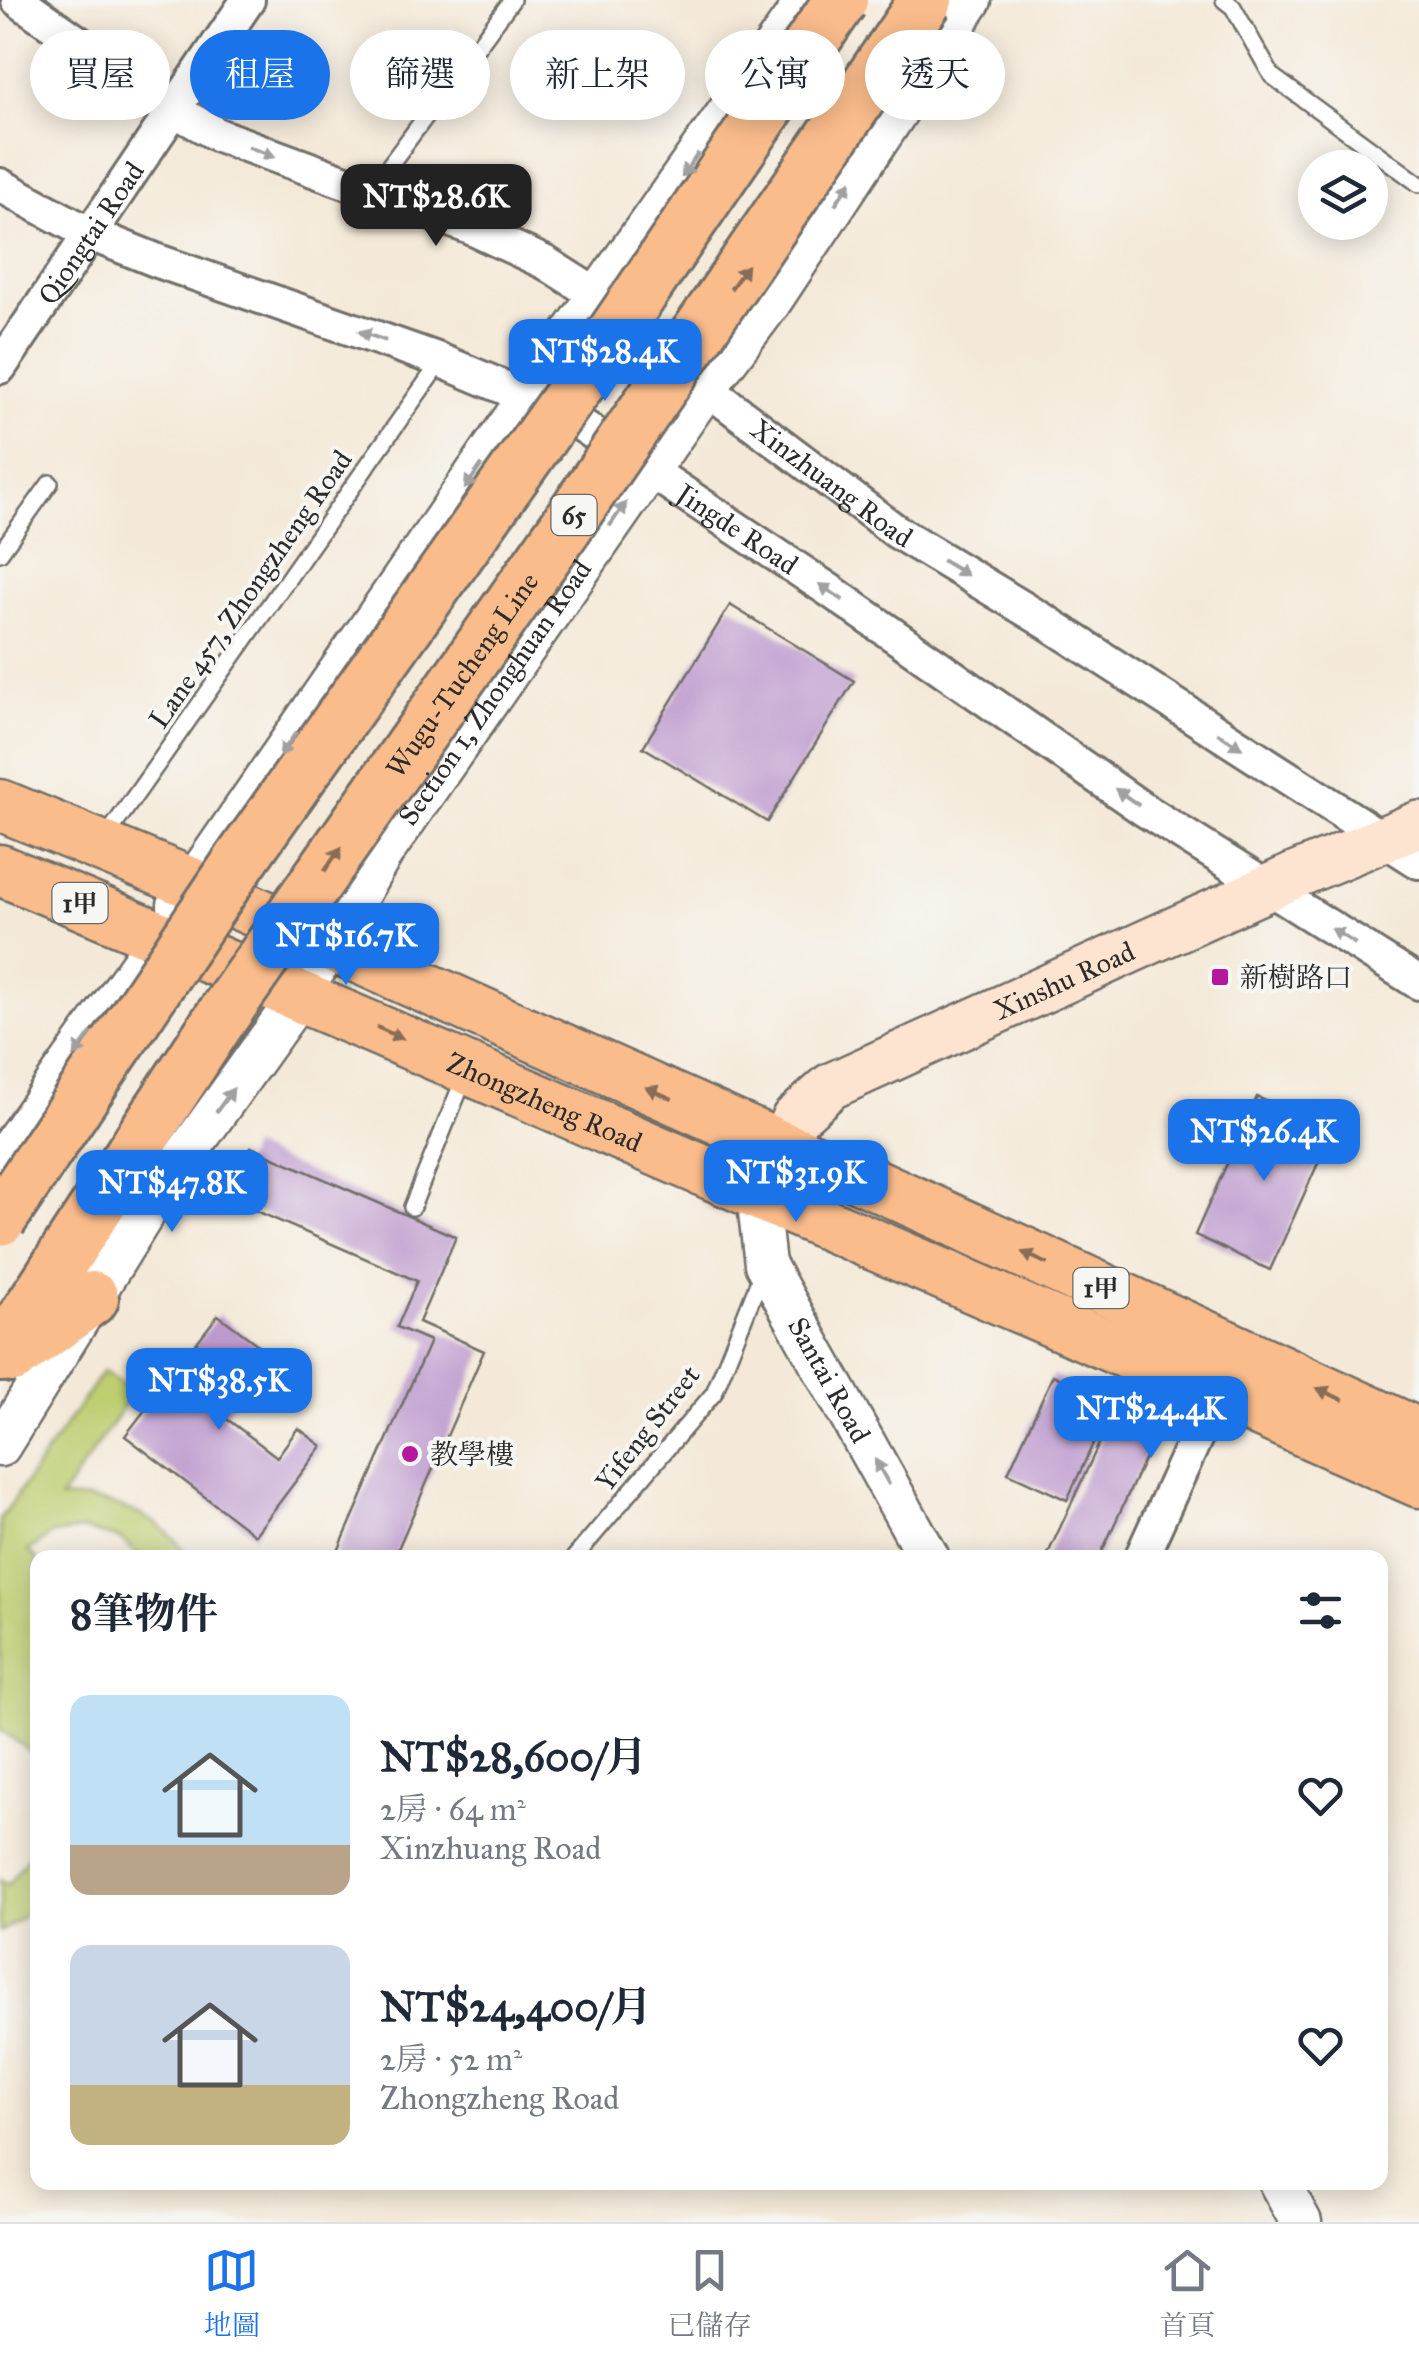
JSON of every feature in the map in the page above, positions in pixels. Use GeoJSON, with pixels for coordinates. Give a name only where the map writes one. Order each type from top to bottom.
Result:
{"type":"FeatureCollection","features":[{"type":"Feature","properties":{"kind":"highway"},"geometry":{"type":"LineString","coordinates":[[0,1219],[240,861],[598,356],[840,0]]}},
{"type":"Feature","properties":{"kind":"highway","name":"Wugu-Tucheng Line"},"geometry":{"type":"LineString","coordinates":[[0,1354],[216,1025],[576,513],[954,6]]}},
{"type":"Feature","properties":{"kind":"highway"},"geometry":{"type":"LineString","coordinates":[[0,1366],[92,1298]]}},
{"type":"Feature","properties":{"kind":"main road","name":"Zhongzheng Road"},"geometry":{"type":"LineString","coordinates":[[0,805],[191,883],[780,1146],[861,1178],[1419,1434]]}},
{"type":"Feature","properties":{"kind":"main road","name":"Xinshu Road"},"geometry":{"type":"LineString","coordinates":[[757,1194],[794,1119],[830,1086],[1267,889],[1407,842]]}},
{"type":"Feature","properties":{"kind":"main road","name":"Zhongzheng Road"},"geometry":{"type":"LineString","coordinates":[[0,870],[301,994],[1419,1482]]}},
{"type":"Feature","properties":{"kind":"street","name":"Xinzhuang Road"},"geometry":{"type":"LineString","coordinates":[[18,0],[174,110],[218,135],[470,228],[546,262],[598,296],[706,388],[896,532],[1407,842]]}},
{"type":"Feature","properties":{"kind":"street","name":"Qiongtai Road"},"geometry":{"type":"LineString","coordinates":[[0,367],[248,0]]}},
{"type":"Feature","properties":{"kind":"street"},"geometry":{"type":"LineString","coordinates":[[0,1164],[160,936],[191,883],[807,0]]}},
{"type":"Feature","properties":{"kind":"street","name":"Section 1, Zhonghuan Road"},"geometry":{"type":"LineString","coordinates":[[0,1446],[147,1209],[301,994],[382,854],[706,388],[770,304],[954,6]]}},
{"type":"Feature","properties":{"kind":"street","name":"Jingde Road"},"geometry":{"type":"LineString","coordinates":[[0,185],[88,233],[441,361],[562,412],[829,590],[1144,809],[1419,983]]}},
{"type":"Feature","properties":{"kind":"street","name":"Santai Road"},"geometry":{"type":"LineString","coordinates":[[757,1194],[766,1264],[926,1550]]}},
{"type":"Feature","properties":{"kind":"street"},"geometry":{"type":"LineString","coordinates":[[1144,1550],[1217,1391]]}},
{"type":"Feature","properties":{"kind":"street"},"geometry":{"type":"LineString","coordinates":[[1283,2190],[1301,2222]]}},
{"type":"Feature","properties":{"kind":"lane"},"geometry":{"type":"LineString","coordinates":[[369,193],[512,0]]}},
{"type":"Feature","properties":{"kind":"lane"},"geometry":{"type":"LineString","coordinates":[[1224,0],[1233,7],[1272,76],[1419,184]]}},
{"type":"Feature","properties":{"kind":"lane","name":"Lane 457, Zhongzheng Road"},"geometry":{"type":"LineString","coordinates":[[99,847],[441,361]]}},
{"type":"Feature","properties":{"kind":"lane"},"geometry":{"type":"LineString","coordinates":[[0,553],[50,484]]}},
{"type":"Feature","properties":{"kind":"lane"},"geometry":{"type":"LineString","coordinates":[[412,1207],[469,1068]]}},
{"type":"Feature","properties":{"kind":"lane","name":"Yifeng Street"},"geometry":{"type":"LineString","coordinates":[[581,1550],[714,1393],[766,1264]]}},
{"type":"Feature","properties":{"kind":"green space"},"geometry":{"type":"Polygon","coordinates":[[[103,1371],[134,1392],[60,1499],[97,1501],[132,1511],[164,1530],[183,1550],[133,1550],[120,1539],[84,1530],[53,1534],[28,1551],[30,1751],[0,1729],[0,1520],[103,1371]]]}},
{"type":"Feature","properties":{"kind":"green space"},"geometry":{"type":"Polygon","coordinates":[[[30,1854],[30,1910],[0,1932],[0,1880],[8,1885],[30,1854]]]}},
{"type":"Feature","properties":{"kind":"building"},"geometry":{"type":"Polygon","coordinates":[[[730,605],[854,681],[767,822],[643,747],[730,605]]]}},
{"type":"Feature","properties":{"kind":"building"},"geometry":{"type":"Polygon","coordinates":[[[1257,1097],[1332,1132],[1270,1270],[1195,1235],[1257,1097]]]}},
{"type":"Feature","properties":{"kind":"building","name":"教學樓"},"geometry":{"type":"Polygon","coordinates":[[[251,1147],[456,1237],[419,1322],[484,1351],[397,1550],[339,1550],[430,1341],[397,1327],[417,1281],[229,1199],[251,1147]]]}},
{"type":"Feature","properties":{"kind":"building"},"geometry":{"type":"Polygon","coordinates":[[[218,1315],[258,1345],[227,1386],[239,1395],[223,1416],[277,1457],[298,1428],[322,1446],[255,1535],[125,1436],[218,1315]]]}},
{"type":"Feature","properties":{"kind":"building"},"geometry":{"type":"Polygon","coordinates":[[[1053,1375],[1112,1403],[1067,1500],[1008,1473],[1053,1375]]]}},
{"type":"Feature","properties":{"kind":"building"},"geometry":{"type":"Polygon","coordinates":[[[1117,1405],[1160,1425],[1103,1550],[1050,1550],[1117,1405]]]}},
{"type":"Feature","properties":{"kind":"place","name":"新樹路口"},"geometry":{"type":"Point","coordinates":[1220,977]}},
{"type":"Feature","properties":{"kind":"place","name":"教學樓"},"geometry":{"type":"Point","coordinates":[410,1454]}}]}
